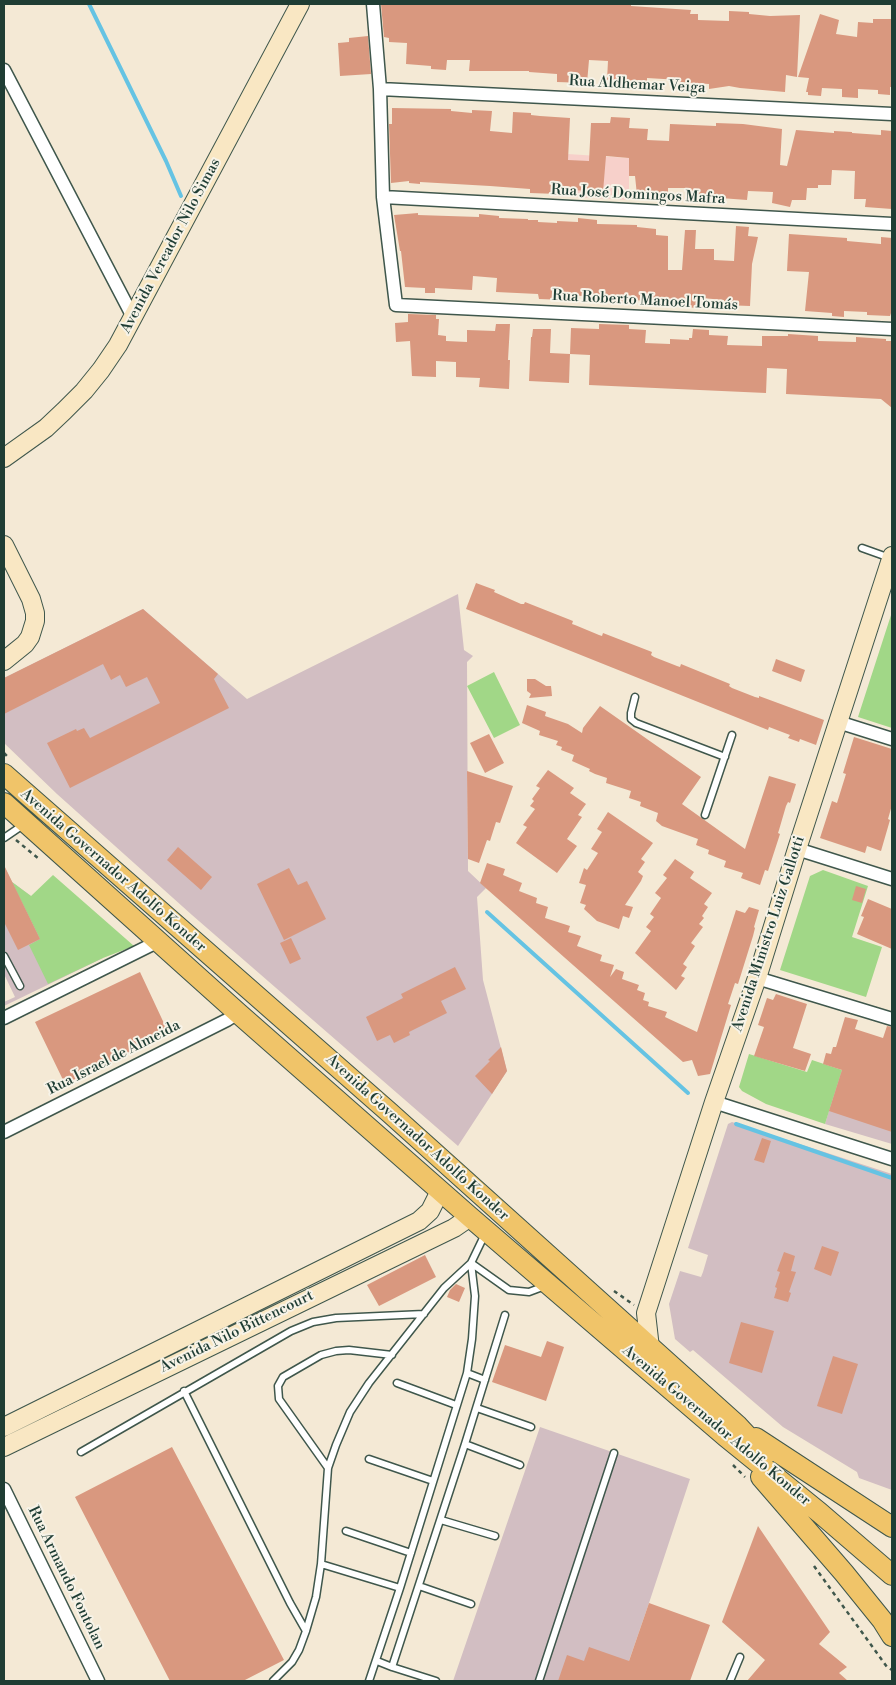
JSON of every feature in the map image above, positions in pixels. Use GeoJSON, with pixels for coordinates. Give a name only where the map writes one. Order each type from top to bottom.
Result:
{"type":"FeatureCollection","features":[{"type":"Feature","properties":{"kind":"main road","name":"Avenida Governador Adolfo Konder"},"geometry":{"type":"LineString","coordinates":[[4,774],[368,1094],[650,1348],[731,1431],[892,1576]]}},
{"type":"Feature","properties":{"kind":"main road","name":"Avenida Governador Adolfo Konder"},"geometry":{"type":"LineString","coordinates":[[4,803],[238,1013],[470,1217],[549,1285],[731,1431]]}},
{"type":"Feature","properties":{"kind":"main road"},"geometry":{"type":"LineString","coordinates":[[731,1431],[892,1527]]}},
{"type":"Feature","properties":{"kind":"main road"},"geometry":{"type":"LineString","coordinates":[[731,1431],[882,1620],[892,1636]]}},
{"type":"Feature","properties":{"kind":"street","name":"Avenida Vereador Nilo Simas"},"geometry":{"type":"LineString","coordinates":[[4,458],[46,428],[84,391],[118,346],[300,4]]}},
{"type":"Feature","properties":{"kind":"street"},"geometry":{"type":"LineString","coordinates":[[373,4],[380,89],[383,197]]}},
{"type":"Feature","properties":{"kind":"street"},"geometry":{"type":"LineString","coordinates":[[4,70],[133,316]]}},
{"type":"Feature","properties":{"kind":"street","name":"Rua Aldhemar Veiga"},"geometry":{"type":"LineString","coordinates":[[380,89],[892,114]]}},
{"type":"Feature","properties":{"kind":"street","name":"Rua José Domingos Mafra"},"geometry":{"type":"LineString","coordinates":[[383,197],[892,224]]}},
{"type":"Feature","properties":{"kind":"street","name":"Rua Roberto Manoel Tomás"},"geometry":{"type":"LineString","coordinates":[[383,197],[396,306],[892,330]]}},
{"type":"Feature","properties":{"kind":"street"},"geometry":{"type":"LineString","coordinates":[[4,545],[31,599],[35,621],[30,637],[25,644],[19,651],[4,661]]}},
{"type":"Feature","properties":{"kind":"street","name":"Avenida Ministro Luiz Gallotti"},"geometry":{"type":"LineString","coordinates":[[650,1348],[646,1313],[714,1102],[757,978],[838,722],[886,593],[892,557]]}},
{"type":"Feature","properties":{"kind":"street"},"geometry":{"type":"LineString","coordinates":[[838,722],[892,739]]}},
{"type":"Feature","properties":{"kind":"street"},"geometry":{"type":"LineString","coordinates":[[797,849],[892,879]]}},
{"type":"Feature","properties":{"kind":"street"},"geometry":{"type":"LineString","coordinates":[[4,1018],[159,941]]}},
{"type":"Feature","properties":{"kind":"street"},"geometry":{"type":"LineString","coordinates":[[757,978],[892,1019]]}},
{"type":"Feature","properties":{"kind":"street","name":"Rua Israel de Almeida"},"geometry":{"type":"LineString","coordinates":[[4,1132],[238,1013]]}},
{"type":"Feature","properties":{"kind":"street"},"geometry":{"type":"LineString","coordinates":[[714,1102],[892,1159]]}},
{"type":"Feature","properties":{"kind":"street","name":"Avenida Nilo Bittencourt"},"geometry":{"type":"LineString","coordinates":[[4,1427],[419,1221],[430,1211],[440,1191]]}},
{"type":"Feature","properties":{"kind":"street","name":"Avenida Nilo Bittencourt"},"geometry":{"type":"LineString","coordinates":[[4,1447],[454,1228],[470,1217]]}},
{"type":"Feature","properties":{"kind":"street"},"geometry":{"type":"LineString","coordinates":[[620,1321],[646,1313]]}},
{"type":"Feature","properties":{"kind":"street","name":"Rua Armando Fontolan"},"geometry":{"type":"LineString","coordinates":[[4,1488],[98,1681]]}},
{"type":"Feature","properties":{"kind":"lane"},"geometry":{"type":"LineString","coordinates":[[862,548],[892,557]]}},
{"type":"Feature","properties":{"kind":"lane"},"geometry":{"type":"LineString","coordinates":[[635,697],[631,719],[636,723],[725,757]]}},
{"type":"Feature","properties":{"kind":"lane"},"geometry":{"type":"LineString","coordinates":[[705,815],[732,735]]}},
{"type":"Feature","properties":{"kind":"lane"},"geometry":{"type":"LineString","coordinates":[[4,838],[26,822]]}},
{"type":"Feature","properties":{"kind":"lane"},"geometry":{"type":"LineString","coordinates":[[4,956],[20,986]]}},
{"type":"Feature","properties":{"kind":"lane"},"geometry":{"type":"LineString","coordinates":[[275,1680],[292,1662],[299,1650],[316,1597],[321,1564],[328,1468],[350,1412],[369,1383],[444,1288],[471,1263],[487,1231]]}},
{"type":"Feature","properties":{"kind":"lane"},"geometry":{"type":"LineString","coordinates":[[471,1263],[509,1290],[529,1292],[549,1285]]}},
{"type":"Feature","properties":{"kind":"lane"},"geometry":{"type":"LineString","coordinates":[[369,1681],[467,1373],[475,1296],[471,1263]]}},
{"type":"Feature","properties":{"kind":"lane"},"geometry":{"type":"LineString","coordinates":[[81,1452],[291,1331],[313,1322],[336,1318],[424,1314]]}},
{"type":"Feature","properties":{"kind":"lane"},"geometry":{"type":"LineString","coordinates":[[392,1667],[441,1520],[505,1315]]}},
{"type":"Feature","properties":{"kind":"lane"},"geometry":{"type":"LineString","coordinates":[[328,1468],[279,1399],[278,1386],[283,1377],[321,1355],[336,1351],[349,1350],[392,1355]]}},
{"type":"Feature","properties":{"kind":"lane"},"geometry":{"type":"LineString","coordinates":[[467,1373],[485,1380]]}},
{"type":"Feature","properties":{"kind":"lane"},"geometry":{"type":"LineString","coordinates":[[397,1383],[456,1405]]}},
{"type":"Feature","properties":{"kind":"lane"},"geometry":{"type":"LineString","coordinates":[[184,1391],[290,1603],[306,1631]]}},
{"type":"Feature","properties":{"kind":"lane"},"geometry":{"type":"LineString","coordinates":[[476,1408],[531,1427]]}},
{"type":"Feature","properties":{"kind":"lane"},"geometry":{"type":"LineString","coordinates":[[465,1444],[520,1465]]}},
{"type":"Feature","properties":{"kind":"lane"},"geometry":{"type":"LineString","coordinates":[[539,1681],[614,1453]]}},
{"type":"Feature","properties":{"kind":"lane"},"geometry":{"type":"LineString","coordinates":[[369,1459],[433,1481]]}},
{"type":"Feature","properties":{"kind":"lane"},"geometry":{"type":"LineString","coordinates":[[441,1520],[495,1536]]}},
{"type":"Feature","properties":{"kind":"lane"},"geometry":{"type":"LineString","coordinates":[[346,1531],[411,1553]]}},
{"type":"Feature","properties":{"kind":"lane"},"geometry":{"type":"LineString","coordinates":[[321,1564],[400,1588]]}},
{"type":"Feature","properties":{"kind":"lane"},"geometry":{"type":"LineString","coordinates":[[419,1586],[471,1604]]}},
{"type":"Feature","properties":{"kind":"lane"},"geometry":{"type":"LineString","coordinates":[[730,1681],[740,1658]]}},
{"type":"Feature","properties":{"kind":"lane"},"geometry":{"type":"LineString","coordinates":[[376,1661],[436,1681]]}},
{"type":"Feature","properties":{"kind":"path"},"geometry":{"type":"LineString","coordinates":[[727,1460],[748,1480]]}},
{"type":"Feature","properties":{"kind":"path"},"geometry":{"type":"LineString","coordinates":[[813,1564],[887,1667],[892,1670]]}},
{"type":"Feature","properties":{"kind":"shaded area"},"geometry":{"type":"Polygon","coordinates":[[[552,153],[629,158],[629,200],[549,196],[552,153]]]}},
{"type":"Feature","properties":{"kind":"shaded area"},"geometry":{"type":"Polygon","coordinates":[[[458,594],[464,650],[473,656],[467,662],[468,871],[486,888],[477,897],[483,980],[507,1071],[458,1146],[192,915],[57,794],[4,743],[4,678],[143,609],[247,699],[458,594]]]}},
{"type":"Feature","properties":{"kind":"shaded area"},"geometry":{"type":"Polygon","coordinates":[[[5,868],[12,882],[103,958],[4,1006],[4,1002],[15,997],[4,974],[5,868]]]}},
{"type":"Feature","properties":{"kind":"shaded area"},"geometry":{"type":"Polygon","coordinates":[[[841,1071],[892,1087],[892,1144],[825,1124],[841,1071]]]}},
{"type":"Feature","properties":{"kind":"shaded area"},"geometry":{"type":"Polygon","coordinates":[[[732,1122],[892,1174],[892,1490],[859,1478],[857,1472],[783,1427],[693,1350],[690,1352],[675,1339],[669,1304],[680,1271],[701,1277],[703,1272],[708,1255],[688,1248],[728,1124],[732,1122]]]}},
{"type":"Feature","properties":{"kind":"shaded area"},"geometry":{"type":"Polygon","coordinates":[[[540,1427],[690,1479],[649,1603],[622,1681],[453,1681],[540,1427]]]}},
{"type":"Feature","properties":{"kind":"green space"},"geometry":{"type":"Polygon","coordinates":[[[892,612],[892,728],[858,717],[892,612]]]}},
{"type":"Feature","properties":{"kind":"green space"},"geometry":{"type":"Polygon","coordinates":[[[494,672],[520,725],[494,738],[467,686],[494,672]]]}},
{"type":"Feature","properties":{"kind":"green space"},"geometry":{"type":"Polygon","coordinates":[[[823,870],[868,886],[852,937],[882,947],[866,997],[780,970],[810,876],[823,870]]]}},
{"type":"Feature","properties":{"kind":"green space"},"geometry":{"type":"Polygon","coordinates":[[[53,875],[134,946],[103,958],[48,984],[29,945],[40,939],[12,882],[31,896],[53,875]]]}},
{"type":"Feature","properties":{"kind":"green space"},"geometry":{"type":"Polygon","coordinates":[[[749,1054],[807,1072],[812,1060],[842,1070],[825,1124],[766,1104],[742,1091],[739,1087],[749,1054]]]}},
{"type":"Feature","properties":{"kind":"building"},"geometry":{"type":"Polygon","coordinates":[[[381,4],[631,4],[631,6],[691,10],[690,14],[698,14],[698,20],[729,21],[729,11],[770,16],[800,15],[797,77],[786,75],[785,92],[729,86],[709,89],[709,84],[680,82],[680,80],[647,78],[647,81],[607,80],[608,61],[589,60],[587,83],[557,82],[557,74],[529,71],[469,71],[470,60],[447,60],[446,70],[431,69],[431,66],[406,64],[407,43],[389,42],[389,38],[384,37],[381,4]]]}},
{"type":"Feature","properties":{"kind":"building"},"geometry":{"type":"Polygon","coordinates":[[[820,14],[839,20],[836,34],[857,37],[858,22],[873,23],[873,19],[892,19],[892,87],[890,87],[890,95],[878,94],[878,90],[858,89],[858,98],[842,97],[842,89],[822,88],[821,96],[808,95],[808,92],[806,92],[809,78],[798,77],[820,14]]]}},
{"type":"Feature","properties":{"kind":"building"},"geometry":{"type":"Polygon","coordinates":[[[368,36],[371,74],[340,76],[338,43],[349,42],[349,38],[368,36]]]}},
{"type":"Feature","properties":{"kind":"building"},"geometry":{"type":"Polygon","coordinates":[[[392,108],[451,109],[451,111],[472,113],[472,110],[492,111],[490,131],[512,133],[513,112],[570,118],[568,160],[589,161],[591,123],[610,123],[611,117],[630,118],[629,128],[648,129],[647,140],[669,141],[670,124],[716,126],[716,123],[743,124],[782,129],[780,165],[787,166],[796,130],[881,135],[881,130],[892,131],[892,209],[865,207],[866,199],[854,199],[855,171],[832,170],[831,185],[818,185],[818,188],[807,188],[806,200],[792,200],[790,207],[772,203],[773,192],[748,191],[747,200],[707,197],[707,201],[688,200],[689,188],[668,188],[668,198],[648,198],[648,195],[637,195],[635,176],[629,176],[629,158],[606,156],[603,192],[558,189],[558,194],[530,193],[530,189],[490,186],[420,182],[420,184],[409,183],[409,181],[391,183],[389,124],[392,124],[392,108]]]}},
{"type":"Feature","properties":{"kind":"building"},"geometry":{"type":"Polygon","coordinates":[[[418,213],[418,215],[479,217],[479,214],[499,216],[499,218],[557,223],[557,221],[578,222],[578,218],[597,220],[597,224],[637,225],[637,227],[656,229],[656,235],[668,236],[668,270],[682,270],[685,230],[696,230],[695,249],[714,249],[714,260],[734,261],[736,226],[749,227],[748,236],[758,237],[752,264],[750,306],[724,305],[724,300],[702,298],[701,305],[698,305],[698,308],[682,307],[682,302],[630,300],[629,304],[600,301],[600,297],[565,295],[565,300],[539,299],[538,294],[496,292],[497,278],[473,276],[472,290],[435,288],[435,293],[425,293],[425,288],[405,287],[394,215],[418,213]]]}},
{"type":"Feature","properties":{"kind":"building"},"geometry":{"type":"Polygon","coordinates":[[[789,234],[847,238],[847,241],[881,244],[881,237],[892,238],[892,313],[890,316],[844,311],[844,317],[832,316],[832,313],[805,311],[809,272],[787,271],[789,234]]]}},
{"type":"Feature","properties":{"kind":"building"},"geometry":{"type":"Polygon","coordinates":[[[408,314],[436,315],[436,319],[439,319],[438,335],[446,336],[446,341],[467,342],[467,330],[495,331],[496,324],[510,324],[509,389],[479,387],[480,378],[456,377],[456,362],[436,361],[436,377],[412,376],[410,341],[396,342],[395,323],[408,322],[408,314]]]}},
{"type":"Feature","properties":{"kind":"building"},"geometry":{"type":"Polygon","coordinates":[[[599,324],[629,325],[629,329],[646,330],[645,343],[670,344],[670,339],[689,340],[689,338],[692,338],[693,329],[709,330],[709,335],[728,336],[727,345],[762,346],[762,336],[788,336],[788,334],[818,336],[818,341],[856,342],[856,337],[886,339],[886,341],[892,341],[892,408],[881,399],[786,394],[787,369],[767,368],[766,393],[589,385],[590,355],[570,354],[571,328],[599,329],[599,324]]]}},
{"type":"Feature","properties":{"kind":"building"},"geometry":{"type":"Polygon","coordinates":[[[533,329],[551,329],[550,353],[570,354],[569,383],[529,381],[533,329]]]}},
{"type":"Feature","properties":{"kind":"building"},"geometry":{"type":"Polygon","coordinates":[[[476,583],[495,590],[494,592],[521,604],[525,602],[573,621],[572,624],[599,635],[602,636],[603,633],[652,652],[651,655],[654,657],[680,667],[681,664],[730,684],[729,686],[732,688],[824,720],[816,745],[800,739],[799,742],[788,738],[790,735],[769,727],[768,730],[466,609],[476,583]]]}},
{"type":"Feature","properties":{"kind":"building"},"geometry":{"type":"Polygon","coordinates":[[[143,609],[218,674],[214,679],[229,708],[70,788],[47,743],[76,729],[77,731],[84,728],[90,738],[160,703],[147,677],[126,687],[120,675],[111,680],[103,664],[4,714],[4,678],[143,609]]]}},
{"type":"Feature","properties":{"kind":"building"},"geometry":{"type":"Polygon","coordinates":[[[776,659],[805,670],[801,682],[772,671],[776,659]]]}},
{"type":"Feature","properties":{"kind":"building"},"geometry":{"type":"Polygon","coordinates":[[[527,679],[535,679],[546,686],[551,686],[552,696],[529,698],[531,694],[527,691],[527,679]]]}},
{"type":"Feature","properties":{"kind":"building"},"geometry":{"type":"Polygon","coordinates":[[[527,705],[546,712],[545,716],[568,724],[582,733],[583,728],[600,706],[701,777],[682,804],[745,849],[769,776],[796,784],[790,803],[788,802],[786,806],[778,833],[780,834],[768,871],[765,870],[760,885],[741,878],[743,873],[724,867],[726,861],[708,854],[709,850],[696,845],[698,839],[662,826],[656,821],[658,813],[640,806],[641,802],[629,798],[631,791],[606,783],[607,778],[595,774],[589,771],[590,769],[572,761],[574,755],[561,750],[562,747],[556,745],[558,741],[539,735],[540,731],[522,723],[527,705]]]}},
{"type":"Feature","properties":{"kind":"building"},"geometry":{"type":"Polygon","coordinates":[[[489,734],[504,763],[485,773],[470,743],[489,734]]]}},
{"type":"Feature","properties":{"kind":"building"},"geometry":{"type":"Polygon","coordinates":[[[854,737],[892,749],[892,805],[888,819],[890,820],[881,851],[867,846],[865,853],[820,838],[832,801],[837,803],[846,774],[843,773],[854,737]]]}},
{"type":"Feature","properties":{"kind":"building"},"geometry":{"type":"Polygon","coordinates":[[[548,770],[574,788],[570,793],[586,804],[578,815],[582,817],[567,839],[577,846],[557,873],[516,843],[527,827],[523,825],[535,809],[530,806],[534,801],[532,799],[540,788],[536,786],[548,770]]]}},
{"type":"Feature","properties":{"kind":"building"},"geometry":{"type":"Polygon","coordinates":[[[467,771],[513,786],[500,823],[496,822],[490,841],[487,840],[479,863],[468,859],[467,771]]]}},
{"type":"Feature","properties":{"kind":"building"},"geometry":{"type":"Polygon","coordinates":[[[608,812],[653,843],[641,859],[645,862],[638,872],[643,876],[625,905],[633,907],[629,918],[623,916],[619,929],[597,921],[584,909],[586,905],[580,903],[586,885],[579,883],[584,868],[587,870],[598,853],[591,849],[602,832],[597,829],[608,812]]]}},
{"type":"Feature","properties":{"kind":"building"},"geometry":{"type":"Polygon","coordinates":[[[178,847],[212,877],[201,890],[167,860],[178,847]]]}},
{"type":"Feature","properties":{"kind":"building"},"geometry":{"type":"Polygon","coordinates":[[[675,859],[694,872],[690,878],[712,893],[704,904],[708,907],[702,916],[704,918],[699,924],[703,927],[691,943],[695,946],[683,964],[687,967],[681,976],[685,978],[676,990],[635,953],[651,931],[646,927],[654,917],[650,914],[661,898],[655,893],[667,878],[663,875],[675,859]]]}},
{"type":"Feature","properties":{"kind":"building"},"geometry":{"type":"Polygon","coordinates":[[[487,863],[505,869],[503,875],[522,883],[519,891],[537,898],[536,903],[548,907],[545,918],[570,926],[568,932],[581,936],[577,946],[602,955],[600,961],[614,965],[610,977],[616,969],[624,972],[622,979],[639,985],[637,990],[645,993],[643,1000],[649,1002],[648,1006],[667,1012],[665,1017],[697,1032],[736,910],[745,913],[749,907],[759,910],[738,984],[735,983],[728,1004],[731,1005],[710,1074],[698,1076],[692,1060],[683,1062],[480,883],[487,863]]]}},
{"type":"Feature","properties":{"kind":"building"},"geometry":{"type":"Polygon","coordinates":[[[4,865],[40,939],[18,950],[4,922],[4,865]]]}},
{"type":"Feature","properties":{"kind":"building"},"geometry":{"type":"Polygon","coordinates":[[[289,868],[298,885],[307,881],[326,919],[284,940],[257,884],[289,868]]]}},
{"type":"Feature","properties":{"kind":"building"},"geometry":{"type":"Polygon","coordinates":[[[856,886],[866,889],[862,903],[852,900],[856,886]]]}},
{"type":"Feature","properties":{"kind":"building"},"geometry":{"type":"Polygon","coordinates":[[[868,899],[892,909],[892,949],[857,934],[864,917],[861,916],[868,899]]]}},
{"type":"Feature","properties":{"kind":"building"},"geometry":{"type":"Polygon","coordinates":[[[291,938],[301,959],[290,964],[280,943],[291,938]]]}},
{"type":"Feature","properties":{"kind":"building"},"geometry":{"type":"Polygon","coordinates":[[[455,967],[466,989],[441,1001],[447,1013],[409,1032],[410,1035],[394,1043],[390,1035],[377,1041],[366,1017],[403,998],[401,994],[455,967]]]}},
{"type":"Feature","properties":{"kind":"building"},"geometry":{"type":"Polygon","coordinates":[[[140,972],[169,1034],[65,1084],[35,1022],[140,972]]]}},
{"type":"Feature","properties":{"kind":"building"},"geometry":{"type":"Polygon","coordinates":[[[776,994],[807,1004],[793,1048],[811,1054],[805,1071],[754,1056],[764,1027],[758,1025],[767,998],[773,1000],[776,994]]]}},
{"type":"Feature","properties":{"kind":"building"},"geometry":{"type":"Polygon","coordinates":[[[845,1017],[858,1020],[855,1029],[883,1038],[887,1026],[892,1027],[892,1132],[829,1111],[842,1070],[823,1064],[826,1053],[831,1054],[833,1047],[836,1047],[845,1017]]]}},
{"type":"Feature","properties":{"kind":"building"},"geometry":{"type":"Polygon","coordinates":[[[501,1047],[507,1071],[492,1094],[475,1076],[501,1047]]]}},
{"type":"Feature","properties":{"kind":"building"},"geometry":{"type":"Polygon","coordinates":[[[762,1138],[771,1141],[764,1163],[754,1160],[762,1138]]]}},
{"type":"Feature","properties":{"kind":"building"},"geometry":{"type":"Polygon","coordinates":[[[822,1246],[839,1252],[831,1276],[814,1269],[822,1246]]]}},
{"type":"Feature","properties":{"kind":"building"},"geometry":{"type":"Polygon","coordinates":[[[784,1252],[795,1256],[791,1271],[796,1272],[789,1292],[791,1293],[788,1302],[774,1298],[780,1272],[777,1271],[784,1252]]]}},
{"type":"Feature","properties":{"kind":"building"},"geometry":{"type":"Polygon","coordinates":[[[425,1255],[436,1277],[379,1306],[367,1285],[425,1255]]]}},
{"type":"Feature","properties":{"kind":"building"},"geometry":{"type":"Polygon","coordinates":[[[456,1284],[465,1288],[459,1302],[447,1297],[450,1290],[456,1284]]]}},
{"type":"Feature","properties":{"kind":"building"},"geometry":{"type":"Polygon","coordinates":[[[741,1322],[774,1331],[762,1373],[729,1363],[741,1322]]]}},
{"type":"Feature","properties":{"kind":"building"},"geometry":{"type":"Polygon","coordinates":[[[547,1341],[564,1347],[546,1401],[492,1382],[505,1345],[541,1357],[547,1341]]]}},
{"type":"Feature","properties":{"kind":"building"},"geometry":{"type":"Polygon","coordinates":[[[833,1356],[858,1364],[842,1414],[817,1406],[833,1356]]]}},
{"type":"Feature","properties":{"kind":"building"},"geometry":{"type":"Polygon","coordinates":[[[172,1447],[284,1660],[243,1681],[170,1681],[75,1497],[172,1447]]]}},
{"type":"Feature","properties":{"kind":"building"},"geometry":{"type":"Polygon","coordinates":[[[758,1526],[830,1632],[819,1644],[847,1667],[839,1673],[848,1681],[747,1681],[765,1660],[722,1622],[758,1526]]]}},
{"type":"Feature","properties":{"kind":"building"},"geometry":{"type":"Polygon","coordinates":[[[649,1603],[710,1625],[690,1681],[558,1681],[567,1655],[584,1661],[589,1647],[629,1661],[649,1603]]]}},
{"type":"Feature","properties":{"kind":"waterway"},"geometry":{"type":"LineString","coordinates":[[89,4],[166,161],[181,196]]}},
{"type":"Feature","properties":{"kind":"waterway"},"geometry":{"type":"LineString","coordinates":[[487,912],[688,1093]]}},
{"type":"Feature","properties":{"kind":"waterway"},"geometry":{"type":"LineString","coordinates":[[736,1124],[892,1178]]}}]}
